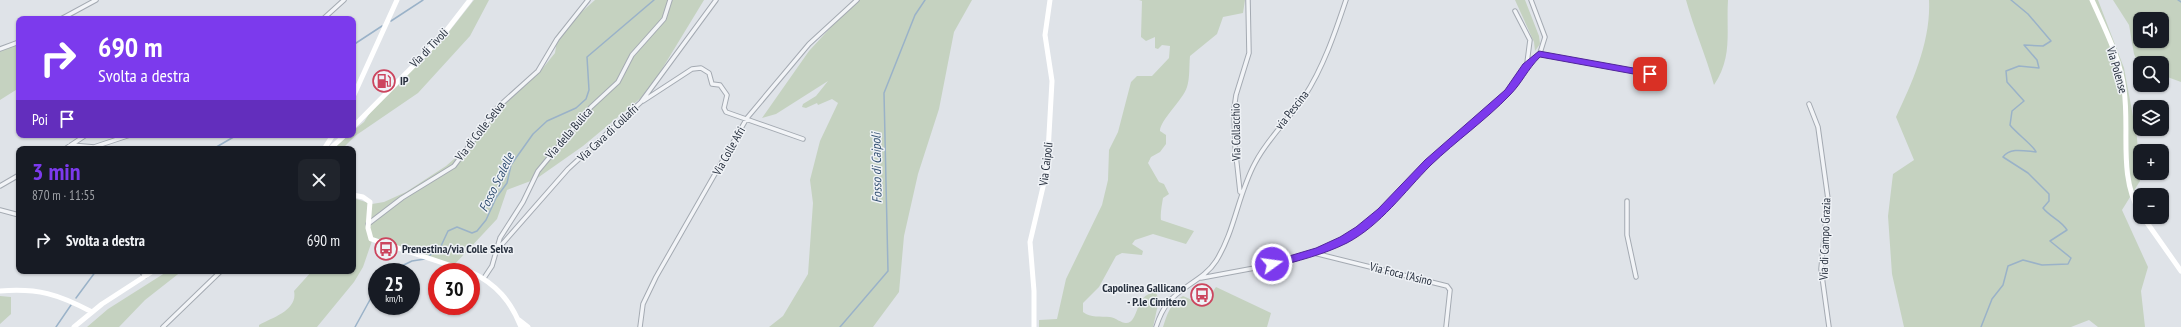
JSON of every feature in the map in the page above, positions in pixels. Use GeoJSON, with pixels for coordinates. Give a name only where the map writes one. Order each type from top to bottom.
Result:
{"type":"FeatureCollection","features":[{"type":"Feature","properties":{"kind":"street"},"geometry":{"type":"LineString","coordinates":[[67,16],[96,0]]}},
{"type":"Feature","properties":{"kind":"street"},"geometry":{"type":"LineString","coordinates":[[326,16],[344,0]]}},
{"type":"Feature","properties":{"kind":"street"},"geometry":{"type":"LineString","coordinates":[[356,90],[397,0]]}},
{"type":"Feature","properties":{"kind":"street","name":"Via di Tivoli"},"geometry":{"type":"LineString","coordinates":[[356,124],[441,37],[470,0]]}},
{"type":"Feature","properties":{"kind":"street","name":"Via di Colle Selva"},"geometry":{"type":"LineString","coordinates":[[368,224],[402,198],[452,167],[500,104],[538,71],[555,41],[588,0]]}},
{"type":"Feature","properties":{"kind":"street","name":"Via della Bulica"},"geometry":{"type":"LineString","coordinates":[[484,278],[491,268],[502,234],[523,202],[538,171],[589,110],[618,82],[632,55],[664,19],[670,0]]}},
{"type":"Feature","properties":{"kind":"street","name":"Via Cava di Collafri"},"geometry":{"type":"LineString","coordinates":[[496,251],[564,174],[641,102],[710,6],[716,0]]}},
{"type":"Feature","properties":{"kind":"street","name":"Via Colle Afri"},"geometry":{"type":"LineString","coordinates":[[640,327],[643,304],[656,277],[747,118],[809,44],[839,19],[857,0]]}},
{"type":"Feature","properties":{"kind":"street","name":"Via Caipoli"},"geometry":{"type":"LineString","coordinates":[[1034,327],[1034,296],[1030,242],[1047,170],[1052,80],[1045,35],[1050,0]]}},
{"type":"Feature","properties":{"kind":"street","name":"Via Collacchio"},"geometry":{"type":"LineString","coordinates":[[1240,194],[1235,146],[1234,109],[1236,95],[1249,52],[1248,0]]}},
{"type":"Feature","properties":{"kind":"street","name":"via Pescina"},"geometry":{"type":"LineString","coordinates":[[1240,194],[1266,143],[1298,106],[1309,88],[1334,35],[1346,0]]}},
{"type":"Feature","properties":{"kind":"street"},"geometry":{"type":"LineString","coordinates":[[1156,327],[1163,307],[1168,300],[1186,286],[1201,278],[1260,267],[1313,253],[1349,237],[1382,212],[1428,163],[1508,92],[1527,64],[1539,54],[1543,45],[1544,37],[1531,0]]}},
{"type":"Feature","properties":{"kind":"street","name":"Via Polense"},"geometry":{"type":"LineString","coordinates":[[2092,0],[2112,47],[2122,80],[2127,112],[2127,183],[2133,201]]}},
{"type":"Feature","properties":{"kind":"street"},"geometry":{"type":"LineString","coordinates":[[1515,11],[1530,40],[1527,64]]}},
{"type":"Feature","properties":{"kind":"street"},"geometry":{"type":"LineString","coordinates":[[0,49],[16,43]]}},
{"type":"Feature","properties":{"kind":"street"},"geometry":{"type":"LineString","coordinates":[[1539,54],[1650,74]]}},
{"type":"Feature","properties":{"kind":"street"},"geometry":{"type":"LineString","coordinates":[[641,102],[690,70],[701,68],[709,73],[712,84],[720,84],[728,95],[724,108],[725,111],[803,139]]}},
{"type":"Feature","properties":{"kind":"street","name":"Via di Campo Grazia"},"geometry":{"type":"LineString","coordinates":[[1809,104],[1818,127],[1828,199],[1821,269],[1829,327]]}},
{"type":"Feature","properties":{"kind":"street"},"geometry":{"type":"LineString","coordinates":[[71,146],[82,138]]}},
{"type":"Feature","properties":{"kind":"street"},"geometry":{"type":"LineString","coordinates":[[97,146],[121,138]]}},
{"type":"Feature","properties":{"kind":"street"},"geometry":{"type":"LineString","coordinates":[[333,146],[342,138]]}},
{"type":"Feature","properties":{"kind":"street"},"geometry":{"type":"LineString","coordinates":[[0,186],[16,177]]}},
{"type":"Feature","properties":{"kind":"street"},"geometry":{"type":"LineString","coordinates":[[1201,278],[1218,256],[1229,231],[1240,194]]}},
{"type":"Feature","properties":{"kind":"street"},"geometry":{"type":"LineString","coordinates":[[356,196],[363,197],[370,202],[368,232],[371,239],[447,263]]}},
{"type":"Feature","properties":{"kind":"street"},"geometry":{"type":"LineString","coordinates":[[1627,201],[1627,235],[1636,277]]}},
{"type":"Feature","properties":{"kind":"street"},"geometry":{"type":"LineString","coordinates":[[0,210],[16,215]]}},
{"type":"Feature","properties":{"kind":"street"},"geometry":{"type":"LineString","coordinates":[[2148,224],[2181,271]]}},
{"type":"Feature","properties":{"kind":"street","name":"Via Foca l'Asino"},"geometry":{"type":"LineString","coordinates":[[1313,253],[1447,286],[1450,290],[1446,327]]}},
{"type":"Feature","properties":{"kind":"street"},"geometry":{"type":"LineString","coordinates":[[74,327],[92,312],[148,274]]}},
{"type":"Feature","properties":{"kind":"street"},"geometry":{"type":"LineString","coordinates":[[163,327],[218,274]]}},
{"type":"Feature","properties":{"kind":"street"},"geometry":{"type":"LineString","coordinates":[[480,276],[500,290],[522,327]]}},
{"type":"Feature","properties":{"kind":"street"},"geometry":{"type":"LineString","coordinates":[[0,291],[33,289],[46,291],[59,294],[92,312]]}},
{"type":"Feature","properties":{"kind":"street"},"geometry":{"type":"LineString","coordinates":[[516,316],[528,327]]}},
{"type":"Feature","properties":{"kind":"green space"},"geometry":{"type":"Polygon","coordinates":[[[474,0],[489,0],[470,36],[418,93],[356,135],[356,129],[364,122],[371,111],[444,38],[474,0]]]}},
{"type":"Feature","properties":{"kind":"green space"},"geometry":{"type":"Polygon","coordinates":[[[595,0],[704,0],[648,92],[583,146],[536,179],[507,190],[497,219],[456,263],[448,263],[373,238],[363,267],[354,282],[317,327],[259,327],[259,325],[278,316],[289,308],[294,298],[294,291],[309,274],[356,274],[356,199],[372,204],[384,202],[406,192],[446,166],[461,153],[494,111],[538,74],[555,53],[558,33],[595,0]]]}},
{"type":"Feature","properties":{"kind":"green space"},"geometry":{"type":"Polygon","coordinates":[[[856,0],[972,0],[954,32],[939,109],[918,174],[904,236],[899,292],[873,327],[769,327],[783,316],[808,274],[813,203],[810,180],[820,141],[838,103],[832,99],[818,105],[817,103],[806,108],[802,107],[803,104],[816,96],[828,81],[776,114],[762,118],[809,51],[856,0]]]}},
{"type":"Feature","properties":{"kind":"green space"},"geometry":{"type":"Polygon","coordinates":[[[1139,0],[1245,0],[1243,13],[1223,17],[1217,34],[1190,56],[1189,76],[1185,92],[1161,126],[1160,131],[1166,135],[1166,144],[1160,152],[1151,157],[1148,163],[1159,182],[1164,184],[1169,194],[1163,198],[1161,220],[1194,231],[1186,244],[1153,234],[1135,240],[1132,244],[1143,251],[1142,255],[1122,253],[1116,256],[1099,287],[1083,303],[1083,312],[1086,314],[1092,316],[1110,317],[1126,323],[1130,322],[1134,318],[1144,297],[1149,294],[1156,293],[1159,300],[1153,327],[1039,327],[1039,320],[1057,319],[1066,279],[1102,205],[1108,180],[1109,150],[1118,132],[1131,82],[1137,76],[1152,76],[1169,58],[1170,46],[1162,45],[1158,49],[1155,48],[1155,37],[1146,41],[1141,37],[1142,1],[1139,0]]]}},
{"type":"Feature","properties":{"kind":"green space"},"geometry":{"type":"Polygon","coordinates":[[[1515,0],[1525,0],[1539,36],[1540,44],[1535,51],[1534,42],[1515,0]]]}},
{"type":"Feature","properties":{"kind":"green space"},"geometry":{"type":"Polygon","coordinates":[[[1686,0],[1728,0],[1726,54],[1720,75],[1714,85],[1693,21],[1686,0]]]}},
{"type":"Feature","properties":{"kind":"green space"},"geometry":{"type":"Polygon","coordinates":[[[1929,0],[2098,0],[2124,68],[2133,116],[2133,136],[2137,136],[2137,138],[2137,144],[2133,144],[2133,180],[2140,181],[2136,188],[2133,188],[2133,192],[2122,210],[2148,267],[2141,291],[2145,327],[2098,327],[2089,320],[2071,327],[1904,327],[1892,274],[1888,216],[1893,174],[1914,160],[1896,117],[1920,60],[1929,15],[1929,0]]]}},
{"type":"Feature","properties":{"kind":"green space"},"geometry":{"type":"Polygon","coordinates":[[[2113,0],[2181,0],[2181,82],[2169,78],[2169,56],[2135,56],[2134,54],[2129,25],[2113,0]]]}},
{"type":"Feature","properties":{"kind":"green space"},"geometry":{"type":"Polygon","coordinates":[[[16,44],[16,90],[0,100],[0,51],[16,44]]]}},
{"type":"Feature","properties":{"kind":"green space"},"geometry":{"type":"Polygon","coordinates":[[[345,138],[353,138],[345,146],[336,146],[345,138]]]}},
{"type":"Feature","properties":{"kind":"green space"},"geometry":{"type":"Polygon","coordinates":[[[163,274],[178,274],[145,300],[119,327],[87,327],[108,309],[163,274]]]}},
{"type":"Feature","properties":{"kind":"green space"},"geometry":{"type":"Polygon","coordinates":[[[1216,287],[1271,313],[1267,327],[1163,327],[1175,302],[1183,296],[1203,305],[1216,287]]]}},
{"type":"Feature","properties":{"kind":"green space"},"geometry":{"type":"Polygon","coordinates":[[[0,296],[11,297],[11,314],[0,324],[0,296]]]}},
{"type":"Feature","properties":{"kind":"waterway"},"geometry":{"type":"LineString","coordinates":[[391,21],[423,0]]}},
{"type":"Feature","properties":{"kind":"waterway","name":"Fosso Scalelle"},"geometry":{"type":"LineString","coordinates":[[428,257],[441,246],[448,231],[457,227],[472,233],[477,231],[486,220],[496,198],[507,183],[511,165],[533,134],[547,121],[576,108],[586,99],[589,90],[587,57],[654,0]]}},
{"type":"Feature","properties":{"kind":"waterway","name":"Fosso di Caipoli"},"geometry":{"type":"LineString","coordinates":[[840,327],[888,271],[884,93],[915,15],[925,0]]}},
{"type":"Feature","properties":{"kind":"waterway"},"geometry":{"type":"LineString","coordinates":[[1981,327],[1992,299],[2003,285],[2008,266],[2023,260],[2042,265],[2068,264],[2071,258],[2050,241],[2067,230],[2043,208],[2049,201],[2049,194],[2028,173],[2003,157],[2014,151],[2036,152],[2010,125],[2012,111],[2024,101],[2007,82],[2006,71],[2019,66],[2039,68],[2037,60],[2024,45],[2043,46],[2051,41],[2028,14],[2011,0]]}},
{"type":"Feature","properties":{"kind":"waterway"},"geometry":{"type":"LineString","coordinates":[[356,43],[382,26]]}},
{"type":"Feature","properties":{"kind":"waterway"},"geometry":{"type":"LineString","coordinates":[[218,146],[232,138]]}},
{"type":"Feature","properties":{"kind":"waterway","name":"Fosso Scalelle"},"geometry":{"type":"LineString","coordinates":[[408,263],[425,259]]}},
{"type":"Feature","properties":{"kind":"waterway"},"geometry":{"type":"LineString","coordinates":[[76,298],[94,274]]}},
{"type":"Feature","properties":{"kind":"waterway","name":"Fosso Scalelle"},"geometry":{"type":"LineString","coordinates":[[355,327],[368,303]]}},
{"type":"Feature","properties":{"kind":"waterway"},"geometry":{"type":"LineString","coordinates":[[56,327],[71,305]]}},
{"type":"Feature","properties":{"kind":"place","name":"IP"},"geometry":{"type":"Point","coordinates":[384,81]}},
{"type":"Feature","properties":{"kind":"place","name":"Prenestina/via Colle Selva"},"geometry":{"type":"Point","coordinates":[386,249]}},
{"type":"Feature","properties":{"kind":"place","name":"Capolinea Gallicano - P.le Cimitero"},"geometry":{"type":"Point","coordinates":[1202,295]}},
{"type":"Feature","properties":{"kind":"route"},"geometry":{"type":"LineString","coordinates":[[1272,264],[1319,251],[1344,240],[1360,230],[1382,212],[1428,163],[1467,127],[1503,97],[1514,85],[1528,63],[1539,54],[1650,74]]}}]}
